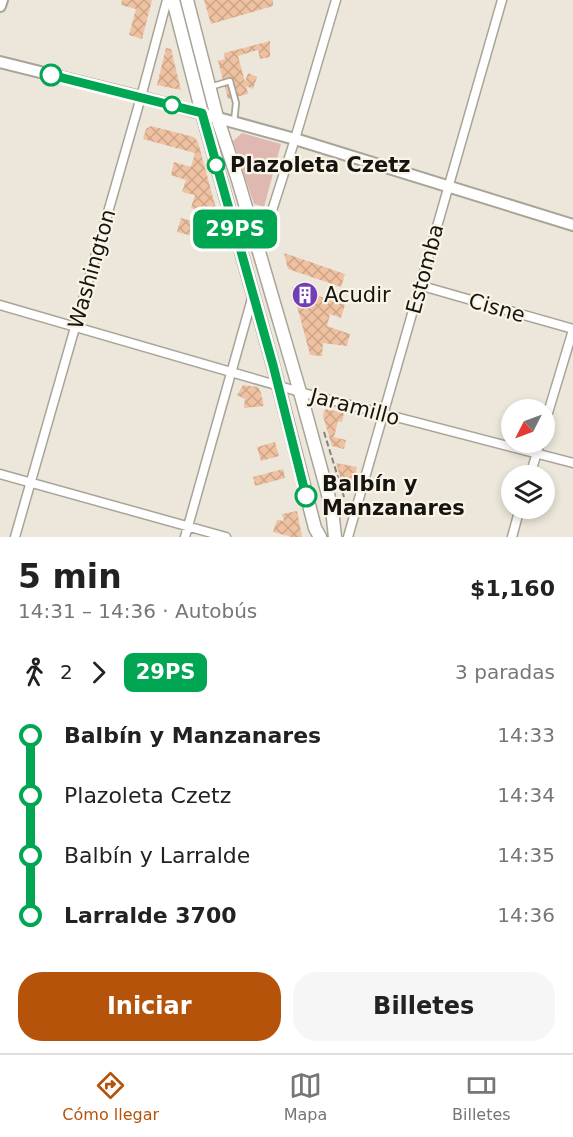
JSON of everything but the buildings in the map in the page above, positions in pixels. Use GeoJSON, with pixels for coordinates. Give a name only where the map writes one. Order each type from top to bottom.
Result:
{"type":"FeatureCollection","features":[{"type":"Feature","properties":{"kind":"main road"},"geometry":{"type":"LineString","coordinates":[[173,0],[315,528],[320,537]]}},
{"type":"Feature","properties":{"kind":"main road"},"geometry":{"type":"LineString","coordinates":[[187,0],[217,117],[238,180],[300,392],[332,509],[335,537]]}},
{"type":"Feature","properties":{"kind":"street"},"geometry":{"type":"LineString","coordinates":[[0,6],[2,0]]}},
{"type":"Feature","properties":{"kind":"street","name":"Washington"},"geometry":{"type":"LineString","coordinates":[[15,537],[167,0]]}},
{"type":"Feature","properties":{"kind":"street"},"geometry":{"type":"LineString","coordinates":[[258,252],[295,139],[336,0]]}},
{"type":"Feature","properties":{"kind":"street","name":"Estomba"},"geometry":{"type":"LineString","coordinates":[[348,537],[382,414],[422,286],[448,186],[502,0]]}},
{"type":"Feature","properties":{"kind":"street"},"geometry":{"type":"LineString","coordinates":[[0,62],[295,139],[573,225]]}},
{"type":"Feature","properties":{"kind":"street","name":"Cisne"},"geometry":{"type":"LineString","coordinates":[[422,286],[573,330]]}},
{"type":"Feature","properties":{"kind":"street"},"geometry":{"type":"LineString","coordinates":[[185,537],[253,295]]}},
{"type":"Feature","properties":{"kind":"street","name":"Jaramillo"},"geometry":{"type":"LineString","coordinates":[[0,305],[278,386],[501,444]]}},
{"type":"Feature","properties":{"kind":"street"},"geometry":{"type":"LineString","coordinates":[[552,399],[573,330]]}},
{"type":"Feature","properties":{"kind":"street"},"geometry":{"type":"LineString","coordinates":[[533,465],[537,453]]}},
{"type":"Feature","properties":{"kind":"street","name":"Jaramillo"},"geometry":{"type":"LineString","coordinates":[[537,453],[573,463]]}},
{"type":"Feature","properties":{"kind":"street"},"geometry":{"type":"LineString","coordinates":[[0,474],[226,537]]}},
{"type":"Feature","properties":{"kind":"street"},"geometry":{"type":"LineString","coordinates":[[512,537],[517,519]]}},
{"type":"Feature","properties":{"kind":"lane"},"geometry":{"type":"LineString","coordinates":[[209,87],[230,81],[237,103],[234,122]]}},
{"type":"Feature","properties":{"kind":"path"},"geometry":{"type":"LineString","coordinates":[[321,423],[344,497]]}},
{"type":"Feature","properties":{"kind":"shaded area"},"geometry":{"type":"Polygon","coordinates":[[[242,133],[281,144],[264,207],[254,204],[233,141],[242,133]]]}},
{"type":"Feature","properties":{"kind":"bus line","name":"29PS"},"geometry":{"type":"LineString","coordinates":[[51,75],[202,113],[273,365],[306,496]]}},
{"type":"Feature","properties":{"kind":"place","name":"Plazoleta Czetz"},"geometry":{"type":"Point","coordinates":[216,165]}},
{"type":"Feature","properties":{"kind":"place","name":"Acudir"},"geometry":{"type":"Point","coordinates":[305,295]}},
{"type":"Feature","properties":{"kind":"place","name":"Balbín y Manzanares"},"geometry":{"type":"Point","coordinates":[306,496]}}]}
